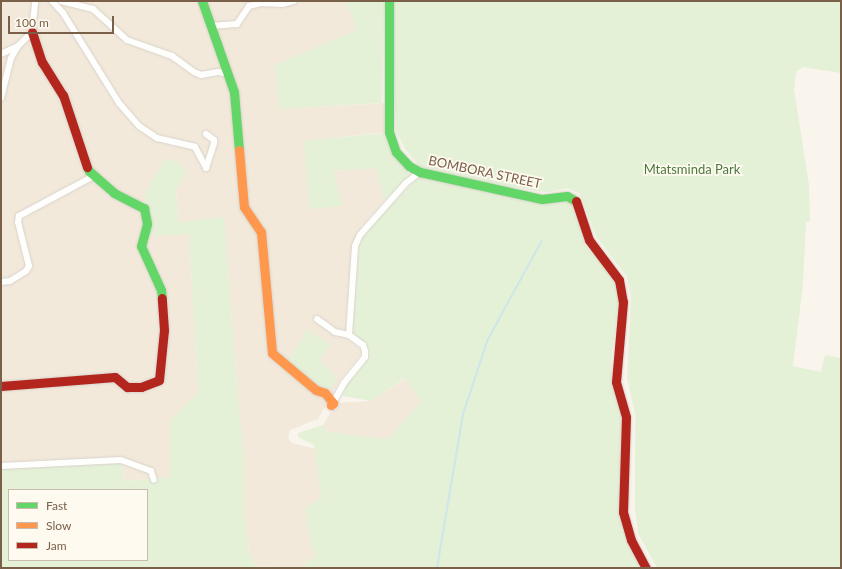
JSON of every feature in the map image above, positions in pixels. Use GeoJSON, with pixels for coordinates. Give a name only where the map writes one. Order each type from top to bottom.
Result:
{"type":"FeatureCollection","features":[{"type":"Feature","properties":{"kind":"street"},"geometry":{"type":"LineString","coordinates":[[1,386],[115,377],[130,387],[159,380],[164,330],[161,290],[141,246],[141,239],[147,224],[147,214],[144,208],[114,193],[89,171],[63,95],[38,52],[32,32],[35,1]]}},
{"type":"Feature","properties":{"kind":"street"},"geometry":{"type":"LineString","coordinates":[[52,1],[63,13],[119,103],[139,126],[157,138],[195,147],[206,168],[214,143],[214,140],[206,134]]}},
{"type":"Feature","properties":{"kind":"street"},"geometry":{"type":"LineString","coordinates":[[61,1],[93,9],[127,40],[172,56],[194,72],[201,75],[218,72],[230,75]]}},
{"type":"Feature","properties":{"kind":"street"},"geometry":{"type":"LineString","coordinates":[[202,1],[210,26],[230,75],[234,92],[244,207],[261,232],[272,353],[316,390],[325,393],[332,404],[344,382],[366,354],[363,345],[349,335],[335,332],[317,319]]}},
{"type":"Feature","properties":{"kind":"street"},"geometry":{"type":"LineString","coordinates":[[210,26],[237,24],[243,18],[247,7],[260,2],[282,4],[294,1]]}},
{"type":"Feature","properties":{"kind":"street","name":"BOMBORA STREET"},"geometry":{"type":"LineString","coordinates":[[390,1],[389,132],[396,152],[408,166],[420,172],[542,199],[567,196],[578,202],[589,240],[619,280],[622,291],[622,322],[615,378],[626,417],[623,512],[631,540],[646,568]]}},
{"type":"Feature","properties":{"kind":"street"},"geometry":{"type":"LineString","coordinates":[[1,98],[11,58],[18,46],[32,32]]}},
{"type":"Feature","properties":{"kind":"street"},"geometry":{"type":"LineString","coordinates":[[1,54],[18,46]]}},
{"type":"Feature","properties":{"kind":"street"},"geometry":{"type":"LineString","coordinates":[[349,335],[355,246],[360,235],[401,188],[420,172]]}},
{"type":"Feature","properties":{"kind":"street"},"geometry":{"type":"LineString","coordinates":[[1,282],[10,281],[26,271],[29,266],[18,222],[19,216],[94,176]]}},
{"type":"Feature","properties":{"kind":"street"},"geometry":{"type":"LineString","coordinates":[[1,466],[121,460],[151,471],[154,480]]}},
{"type":"Feature","properties":{"kind":"shaded area"},"geometry":{"type":"Polygon","coordinates":[[[1,1],[346,1],[357,30],[279,109],[388,103],[389,132],[305,141],[343,206],[333,171],[376,168],[384,201],[362,226],[352,247],[346,322],[348,338],[363,352],[341,379],[318,419],[290,430],[288,438],[292,443],[316,449],[317,453],[321,497],[310,542],[316,556],[300,568],[255,566],[249,552],[245,517],[245,460],[239,411],[224,218],[178,222],[176,191],[186,170],[143,236],[189,233],[198,392],[170,420],[170,477],[125,481],[121,460],[1,466],[1,1]]]}},
{"type":"Feature","properties":{"kind":"shaded area"},"geometry":{"type":"Polygon","coordinates":[[[406,378],[421,402],[388,439],[328,432],[323,425],[336,403],[371,401],[406,378]]]}},
{"type":"Feature","properties":{"kind":"green space"},"geometry":{"type":"Polygon","coordinates":[[[346,1],[384,1],[382,103],[279,109],[275,65],[357,30],[346,1]]]}},
{"type":"Feature","properties":{"kind":"green space","name":"Mtatsminda Park"},"geometry":{"type":"Polygon","coordinates":[[[392,1],[841,1],[841,73],[803,67],[796,72],[794,89],[809,185],[810,221],[806,222],[803,284],[793,366],[821,372],[825,355],[841,358],[841,568],[657,568],[638,534],[635,510],[635,415],[627,378],[631,298],[627,277],[596,236],[580,194],[568,188],[549,192],[536,191],[439,174],[419,166],[405,149],[396,131],[392,1]]]}},
{"type":"Feature","properties":{"kind":"green space"},"geometry":{"type":"Polygon","coordinates":[[[384,133],[392,155],[411,176],[384,201],[376,168],[333,171],[343,206],[309,209],[304,141],[384,133]]]}},
{"type":"Feature","properties":{"kind":"green space"},"geometry":{"type":"Polygon","coordinates":[[[165,160],[177,161],[186,170],[176,191],[178,222],[224,217],[239,411],[245,460],[245,517],[249,552],[255,566],[267,568],[1,568],[1,466],[121,460],[125,481],[170,477],[170,420],[198,392],[189,234],[142,236],[146,191],[165,160]]]}},
{"type":"Feature","properties":{"kind":"green space"},"geometry":{"type":"Polygon","coordinates":[[[420,175],[541,204],[566,201],[573,204],[577,212],[586,246],[601,261],[616,284],[619,298],[611,362],[612,379],[622,415],[620,488],[640,568],[300,568],[316,556],[310,542],[305,509],[321,497],[314,445],[298,437],[298,433],[323,425],[328,432],[388,439],[421,402],[405,378],[371,401],[342,396],[348,383],[364,365],[370,353],[366,344],[352,334],[359,245],[364,234],[420,175]]]}},
{"type":"Feature","properties":{"kind":"green space"},"geometry":{"type":"Polygon","coordinates":[[[307,330],[330,344],[320,360],[337,379],[329,389],[317,386],[288,361],[307,330]]]}},
{"type":"Feature","properties":{"kind":"waterway"},"geometry":{"type":"LineString","coordinates":[[437,568],[463,414],[488,339],[541,242]]}},
{"type":"Feature","properties":{"kind":"traffic: fast"},"geometry":{"type":"LineString","coordinates":[[202,1],[234,92],[239,150]]}},
{"type":"Feature","properties":{"kind":"traffic: fast"},"geometry":{"type":"LineString","coordinates":[[389,1],[389,132],[396,152],[409,166],[420,172],[542,199],[567,196],[576,201]]}},
{"type":"Feature","properties":{"kind":"traffic: fast"},"geometry":{"type":"LineString","coordinates":[[87,167],[89,171],[114,193],[144,208],[147,224],[141,246],[161,290],[162,298]]}},
{"type":"Feature","properties":{"kind":"traffic: slow"},"geometry":{"type":"LineString","coordinates":[[239,150],[244,207],[261,232],[272,353],[316,390],[325,393],[333,403],[331,405]]}},
{"type":"Feature","properties":{"kind":"traffic: jam"},"geometry":{"type":"LineString","coordinates":[[32,32],[42,62],[63,95],[87,167]]}},
{"type":"Feature","properties":{"kind":"traffic: jam"},"geometry":{"type":"LineString","coordinates":[[576,201],[589,240],[619,280],[623,302],[616,382],[626,417],[623,512],[631,540],[646,568]]}},
{"type":"Feature","properties":{"kind":"traffic: jam"},"geometry":{"type":"LineString","coordinates":[[1,386],[115,377],[127,387],[141,387],[159,380],[164,330],[162,298]]}}]}
